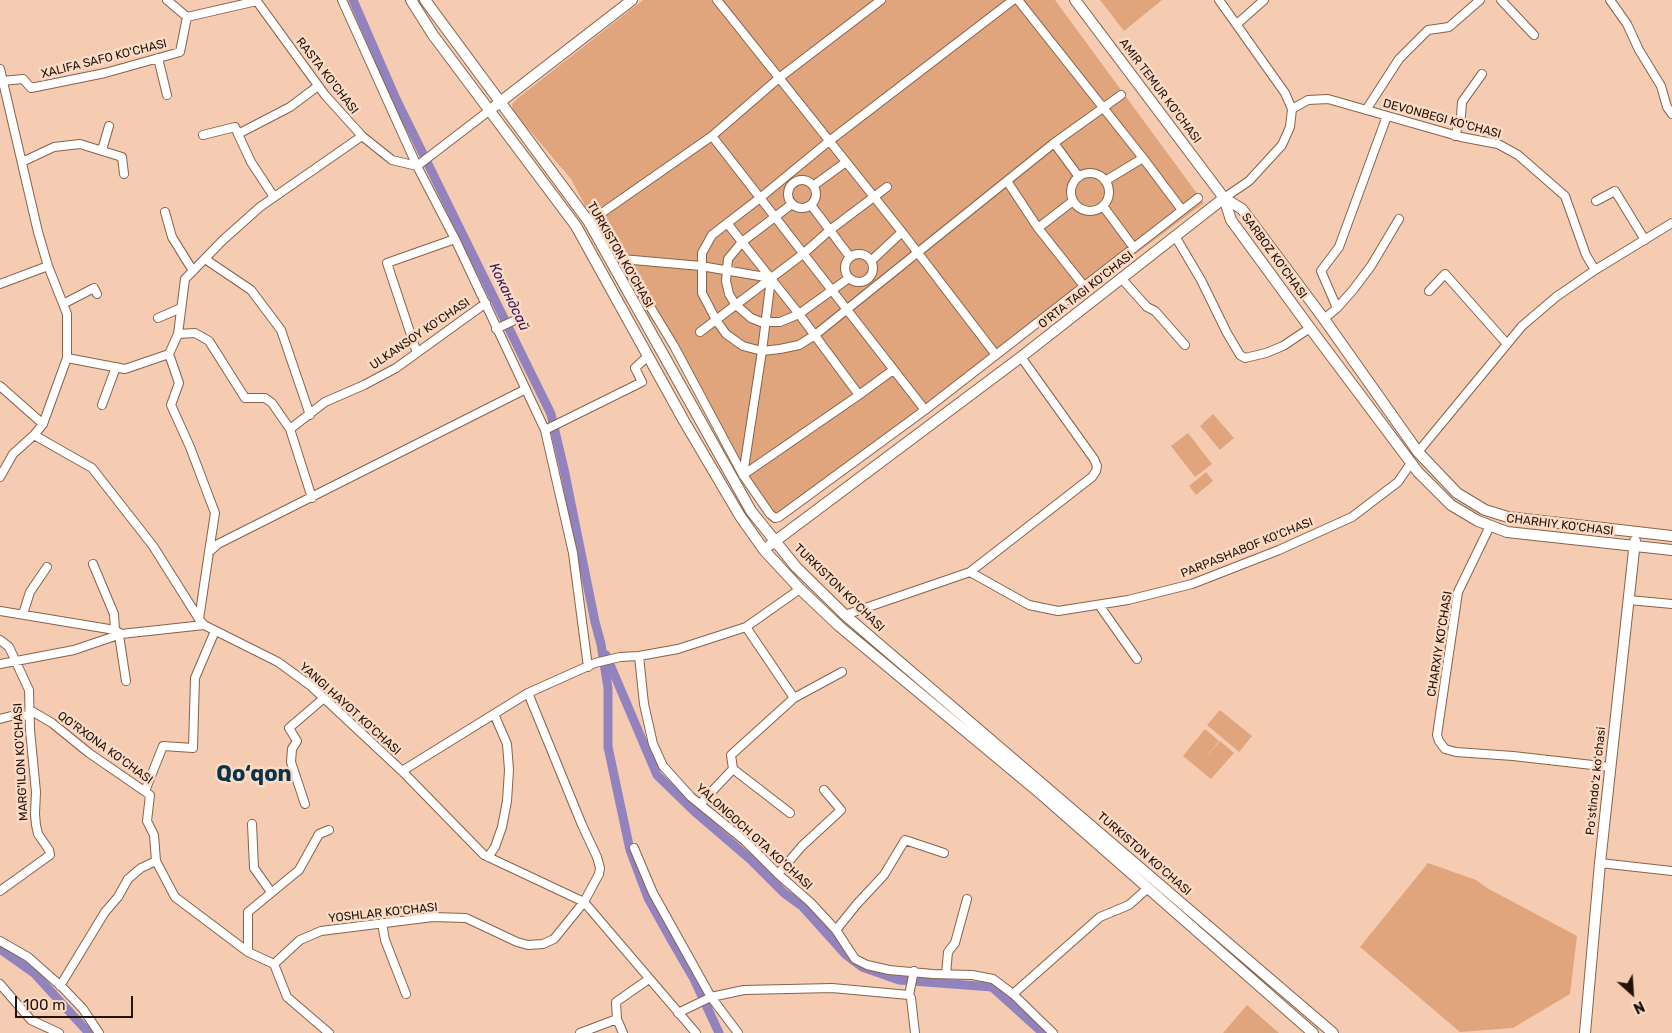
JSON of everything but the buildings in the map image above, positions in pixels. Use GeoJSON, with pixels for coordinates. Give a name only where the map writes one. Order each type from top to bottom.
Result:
{"type":"FeatureCollection","features":[{"type":"Feature","properties":{"kind":"main road","name":"TURKISTON KO'CHASI"},"geometry":{"type":"LineString","coordinates":[[411,0],[433,35],[576,226],[725,491],[764,550],[800,589],[839,626],[1042,795],[1313,1033]]}},
{"type":"Feature","properties":{"kind":"main road","name":"TURKISTON KO'CHASI"},"geometry":{"type":"LineString","coordinates":[[425,0],[589,222],[751,511],[796,567],[845,615],[1333,1033]]}},
{"type":"Feature","properties":{"kind":"main road"},"geometry":{"type":"LineString","coordinates":[[490,110],[632,0]]}},
{"type":"Feature","properties":{"kind":"main road","name":"AMIR TEMUR KO'CHASI"},"geometry":{"type":"LineString","coordinates":[[1075,0],[1224,198]]}},
{"type":"Feature","properties":{"kind":"main road","name":"O'RTA TAGI KO'CHASI"},"geometry":{"type":"LineString","coordinates":[[764,550],[1020,357],[1224,198]]}},
{"type":"Feature","properties":{"kind":"main road","name":"SARBOZ KO'CHASI"},"geometry":{"type":"LineString","coordinates":[[1224,198],[1242,209],[1324,319],[1418,452],[1458,493]]}},
{"type":"Feature","properties":{"kind":"main road","name":"SARBOZ KO'CHASI"},"geometry":{"type":"LineString","coordinates":[[1224,198],[1231,220],[1310,328],[1411,463],[1451,505]]}},
{"type":"Feature","properties":{"kind":"main road","name":"CHARHIY KO'CHASI"},"geometry":{"type":"LineString","coordinates":[[1458,493],[1485,510],[1508,517],[1672,536]]}},
{"type":"Feature","properties":{"kind":"main road","name":"CHARHIY KO'CHASI"},"geometry":{"type":"LineString","coordinates":[[1451,505],[1478,521],[1507,532],[1672,550]]}},
{"type":"Feature","properties":{"kind":"main road","name":"Poʻstindoʻz koʻchasi"},"geometry":{"type":"LineString","coordinates":[[1585,1033],[1600,863],[1636,533]]}},
{"type":"Feature","properties":{"kind":"street"},"geometry":{"type":"LineString","coordinates":[[166,0],[187,17],[257,1]]}},
{"type":"Feature","properties":{"kind":"street"},"geometry":{"type":"LineString","coordinates":[[342,0],[417,166],[486,303],[496,329],[545,430],[573,553],[591,665]]}},
{"type":"Feature","properties":{"kind":"street"},"geometry":{"type":"LineString","coordinates":[[717,0],[780,78],[828,142],[902,232],[996,355]]}},
{"type":"Feature","properties":{"kind":"street"},"geometry":{"type":"LineString","coordinates":[[882,0],[780,78],[712,136],[596,217],[699,391],[743,475],[770,514],[775,518],[779,517],[925,410],[1198,198]]}},
{"type":"Feature","properties":{"kind":"street"},"geometry":{"type":"LineString","coordinates":[[1013,0],[828,142],[712,235],[702,253],[702,293],[716,320],[726,334],[743,346],[762,351],[799,345],[815,335],[846,308],[918,253],[1054,143],[1121,95]]}},
{"type":"Feature","properties":{"kind":"street"},"geometry":{"type":"LineString","coordinates":[[1018,0],[1182,210]]}},
{"type":"Feature","properties":{"kind":"street"},"geometry":{"type":"LineString","coordinates":[[1219,0],[1285,93],[1292,109]]}},
{"type":"Feature","properties":{"kind":"street"},"geometry":{"type":"LineString","coordinates":[[1237,24],[1264,0]]}},
{"type":"Feature","properties":{"kind":"street","name":"DEVONBEGI KO'CHASI"},"geometry":{"type":"LineString","coordinates":[[1366,110],[1399,59],[1428,30],[1449,27],[1480,0]]}},
{"type":"Feature","properties":{"kind":"street"},"geometry":{"type":"LineString","coordinates":[[1501,0],[1534,35]]}},
{"type":"Feature","properties":{"kind":"street"},"geometry":{"type":"LineString","coordinates":[[1610,0],[1627,24],[1660,86],[1667,107],[1672,114]]}},
{"type":"Feature","properties":{"kind":"street","name":"RASTA KO'CHASI"},"geometry":{"type":"LineString","coordinates":[[257,1],[318,86],[362,136],[392,160],[417,166]]}},
{"type":"Feature","properties":{"kind":"street","name":"XALIFA SAFO KO'CHASI"},"geometry":{"type":"LineString","coordinates":[[2,81],[22,79],[31,88],[105,73],[180,52],[187,17]]}},
{"type":"Feature","properties":{"kind":"street"},"geometry":{"type":"LineString","coordinates":[[158,58],[167,95]]}},
{"type":"Feature","properties":{"kind":"street"},"geometry":{"type":"LineString","coordinates":[[0,69],[38,232],[48,266],[67,314],[67,358],[43,424],[34,436],[14,454],[0,478]]}},
{"type":"Feature","properties":{"kind":"street"},"geometry":{"type":"LineString","coordinates":[[1455,136],[1461,116],[1462,102],[1482,74]]}},
{"type":"Feature","properties":{"kind":"street"},"geometry":{"type":"LineString","coordinates":[[238,134],[290,107],[318,86]]}},
{"type":"Feature","properties":{"kind":"street","name":"DEVONBEGI KO'CHASI"},"geometry":{"type":"LineString","coordinates":[[1292,109],[1308,100],[1328,99],[1455,136],[1498,144],[1518,156],[1565,196],[1586,255],[1595,270]]}},
{"type":"Feature","properties":{"kind":"street","name":"O'RTA TAGI KO'CHASI"},"geometry":{"type":"LineString","coordinates":[[1224,198],[1249,181],[1282,144],[1290,127],[1292,109]]}},
{"type":"Feature","properties":{"kind":"street"},"geometry":{"type":"LineString","coordinates":[[417,166],[434,155],[490,110]]}},
{"type":"Feature","properties":{"kind":"street"},"geometry":{"type":"LineString","coordinates":[[1336,308],[1321,271],[1339,247],[1387,116]]}},
{"type":"Feature","properties":{"kind":"street"},"geometry":{"type":"LineString","coordinates":[[102,150],[110,126]]}},
{"type":"Feature","properties":{"kind":"street"},"geometry":{"type":"LineString","coordinates":[[203,135],[234,127],[251,162],[274,197]]}},
{"type":"Feature","properties":{"kind":"street"},"geometry":{"type":"LineString","coordinates":[[202,622],[215,513],[190,447],[171,405],[179,384],[169,354],[178,334],[185,279],[260,207],[362,136]]}},
{"type":"Feature","properties":{"kind":"street"},"geometry":{"type":"LineString","coordinates":[[712,136],[925,410]]}},
{"type":"Feature","properties":{"kind":"street"},"geometry":{"type":"LineString","coordinates":[[1054,143],[1079,177]]}},
{"type":"Feature","properties":{"kind":"street"},"geometry":{"type":"LineString","coordinates":[[22,162],[54,147],[80,144],[122,157],[124,174]]}},
{"type":"Feature","properties":{"kind":"street"},"geometry":{"type":"LineString","coordinates":[[1105,181],[1143,158]]}},
{"type":"Feature","properties":{"kind":"street"},"geometry":{"type":"LineString","coordinates":[[813,186],[846,162]]}},
{"type":"Feature","properties":{"kind":"street"},"geometry":{"type":"LineString","coordinates":[[1089,173],[1095,174],[1105,181],[1109,192],[1103,206],[1088,211],[1077,206],[1073,201],[1072,189],[1079,177],[1089,173]]}},
{"type":"Feature","properties":{"kind":"street"},"geometry":{"type":"LineString","coordinates":[[802,180],[807,181],[813,186],[816,197],[811,205],[803,208],[792,204],[788,195],[793,183],[802,180]]}},
{"type":"Feature","properties":{"kind":"street"},"geometry":{"type":"LineString","coordinates":[[1007,181],[1038,228],[1084,286]]}},
{"type":"Feature","properties":{"kind":"street"},"geometry":{"type":"LineString","coordinates":[[700,332],[887,187]]}},
{"type":"Feature","properties":{"kind":"street"},"geometry":{"type":"LineString","coordinates":[[1596,201],[1615,191],[1645,240]]}},
{"type":"Feature","properties":{"kind":"street"},"geometry":{"type":"LineString","coordinates":[[1038,228],[1073,201]]}},
{"type":"Feature","properties":{"kind":"street"},"geometry":{"type":"LineString","coordinates":[[792,204],[742,242],[728,259],[726,281],[729,294],[735,304],[751,318],[761,322],[780,322],[799,314],[849,278]]}},
{"type":"Feature","properties":{"kind":"street"},"geometry":{"type":"LineString","coordinates":[[811,205],[850,257]]}},
{"type":"Feature","properties":{"kind":"street"},"geometry":{"type":"LineString","coordinates":[[1103,206],[1134,248]]}},
{"type":"Feature","properties":{"kind":"street"},"geometry":{"type":"LineString","coordinates":[[165,212],[172,237],[193,271]]}},
{"type":"Feature","properties":{"kind":"street"},"geometry":{"type":"LineString","coordinates":[[1324,319],[1353,290],[1371,266],[1399,219]]}},
{"type":"Feature","properties":{"kind":"street"},"geometry":{"type":"LineString","coordinates":[[727,224],[799,314],[859,395]]}},
{"type":"Feature","properties":{"kind":"street"},"geometry":{"type":"LineString","coordinates":[[1418,452],[1522,326],[1556,297],[1595,270],[1670,225],[1672,234]]}},
{"type":"Feature","properties":{"kind":"street"},"geometry":{"type":"LineString","coordinates":[[871,261],[902,232]]}},
{"type":"Feature","properties":{"kind":"street"},"geometry":{"type":"LineString","coordinates":[[1174,236],[1201,280],[1240,355],[1245,358],[1266,353],[1283,346],[1310,328]]}},
{"type":"Feature","properties":{"kind":"street"},"geometry":{"type":"LineString","coordinates":[[417,353],[388,263],[454,239]]}},
{"type":"Feature","properties":{"kind":"street"},"geometry":{"type":"LineString","coordinates":[[859,254],[871,261],[872,270],[868,279],[855,282],[849,278],[845,265],[850,257],[859,254]]}},
{"type":"Feature","properties":{"kind":"street"},"geometry":{"type":"LineString","coordinates":[[205,259],[251,290],[281,330],[310,415]]}},
{"type":"Feature","properties":{"kind":"street"},"geometry":{"type":"LineString","coordinates":[[622,259],[701,266],[726,272],[771,278]]}},
{"type":"Feature","properties":{"kind":"street"},"geometry":{"type":"LineString","coordinates":[[0,284],[48,266]]}},
{"type":"Feature","properties":{"kind":"street"},"geometry":{"type":"LineString","coordinates":[[1430,291],[1445,274],[1507,344]]}},
{"type":"Feature","properties":{"kind":"street"},"geometry":{"type":"LineString","coordinates":[[743,475],[771,278]]}},
{"type":"Feature","properties":{"kind":"street"},"geometry":{"type":"LineString","coordinates":[[1121,278],[1147,306],[1155,311],[1185,345]]}},
{"type":"Feature","properties":{"kind":"street"},"geometry":{"type":"LineString","coordinates":[[63,304],[94,288],[97,294]]}},
{"type":"Feature","properties":{"kind":"street","name":"ULKANSOY KO'CHASI"},"geometry":{"type":"LineString","coordinates":[[290,429],[325,402],[364,385],[396,368],[486,303]]}},
{"type":"Feature","properties":{"kind":"street"},"geometry":{"type":"LineString","coordinates":[[158,318],[181,308]]}},
{"type":"Feature","properties":{"kind":"street"},"geometry":{"type":"LineString","coordinates":[[496,329],[513,321]]}},
{"type":"Feature","properties":{"kind":"street"},"geometry":{"type":"LineString","coordinates":[[178,334],[196,333],[209,341],[245,398],[265,398],[272,403],[290,429],[312,498]]}},
{"type":"Feature","properties":{"kind":"street"},"geometry":{"type":"LineString","coordinates":[[67,358],[125,369],[169,354]]}},
{"type":"Feature","properties":{"kind":"street"},"geometry":{"type":"LineString","coordinates":[[545,430],[642,382],[635,368],[648,356]]}},
{"type":"Feature","properties":{"kind":"street"},"geometry":{"type":"LineString","coordinates":[[845,615],[970,572],[1096,472],[1097,466],[1094,459],[1020,357]]}},
{"type":"Feature","properties":{"kind":"street"},"geometry":{"type":"LineString","coordinates":[[102,405],[116,367]]}},
{"type":"Feature","properties":{"kind":"street"},"geometry":{"type":"LineString","coordinates":[[743,475],[893,370]]}},
{"type":"Feature","properties":{"kind":"street"},"geometry":{"type":"LineString","coordinates":[[0,386],[43,424]]}},
{"type":"Feature","properties":{"kind":"street"},"geometry":{"type":"LineString","coordinates":[[209,552],[218,544],[526,389]]}},
{"type":"Feature","properties":{"kind":"street"},"geometry":{"type":"LineString","coordinates":[[34,436],[92,468],[153,546],[202,622]]}},
{"type":"Feature","properties":{"kind":"street","name":"PARPASHABOF KO'CHASI"},"geometry":{"type":"LineString","coordinates":[[970,572],[1029,605],[1058,611],[1128,600],[1192,584],[1279,550],[1352,517],[1398,482],[1411,463]]}},
{"type":"Feature","properties":{"kind":"street","name":"CHARXIY KO'CHASI"},"geometry":{"type":"LineString","coordinates":[[1490,526],[1458,592],[1437,735],[1439,741],[1445,748],[1456,752],[1513,756],[1610,767]]}},
{"type":"Feature","properties":{"kind":"street"},"geometry":{"type":"LineString","coordinates":[[93,564],[114,614],[126,681]]}},
{"type":"Feature","properties":{"kind":"street"},"geometry":{"type":"LineString","coordinates":[[23,614],[30,592],[47,566]]}},
{"type":"Feature","properties":{"kind":"street"},"geometry":{"type":"LineString","coordinates":[[402,772],[528,693],[591,665],[620,657],[639,656],[678,649],[746,627],[800,589]]}},
{"type":"Feature","properties":{"kind":"street"},"geometry":{"type":"LineString","coordinates":[[1628,600],[1672,604]]}},
{"type":"Feature","properties":{"kind":"street"},"geometry":{"type":"LineString","coordinates":[[1099,605],[1137,660]]}},
{"type":"Feature","properties":{"kind":"street"},"geometry":{"type":"LineString","coordinates":[[0,611],[118,633]]}},
{"type":"Feature","properties":{"kind":"street"},"geometry":{"type":"LineString","coordinates":[[0,664],[74,650],[118,633],[202,622]]}},
{"type":"Feature","properties":{"kind":"street","name":"YANGI HAYOT KO'CHASI"},"geometry":{"type":"LineString","coordinates":[[202,622],[215,631],[278,662],[311,686],[402,772],[484,855],[584,902],[696,1033]]}},
{"type":"Feature","properties":{"kind":"street"},"geometry":{"type":"LineString","coordinates":[[746,627],[794,698]]}},
{"type":"Feature","properties":{"kind":"street"},"geometry":{"type":"LineString","coordinates":[[145,791],[163,746],[193,748],[194,678],[215,631]]}},
{"type":"Feature","properties":{"kind":"street","name":"MARG'ILON KO'CHASI"},"geometry":{"type":"LineString","coordinates":[[0,640],[9,647],[29,690],[32,769],[36,792],[34,814],[38,834],[49,850],[50,856],[0,891]]}},
{"type":"Feature","properties":{"kind":"street","name":"YALONGOCH OTA KO'CHASI"},"geometry":{"type":"LineString","coordinates":[[639,656],[644,704],[653,744],[663,766],[691,797],[745,841],[810,902],[836,930],[855,959],[867,965],[914,974],[972,975],[993,979],[1012,994],[1053,1033]]}},
{"type":"Feature","properties":{"kind":"street"},"geometry":{"type":"LineString","coordinates":[[790,814],[733,768],[731,755],[794,698],[842,672]]}},
{"type":"Feature","properties":{"kind":"street","name":"YOSHLAR KO'CHASI"},"geometry":{"type":"LineString","coordinates":[[274,964],[300,940],[321,931],[433,917],[466,918],[517,942],[528,945],[543,944],[554,939],[584,902],[599,874],[600,868],[528,693]]}},
{"type":"Feature","properties":{"kind":"street"},"geometry":{"type":"LineString","coordinates":[[305,804],[291,762],[292,749],[297,741],[289,728],[324,698]]}},
{"type":"Feature","properties":{"kind":"street"},"geometry":{"type":"LineString","coordinates":[[0,719],[30,713]]}},
{"type":"Feature","properties":{"kind":"street","name":"QO'RXONA KO'CHASI"},"geometry":{"type":"LineString","coordinates":[[30,713],[52,723],[89,753],[150,794],[147,821],[154,835],[156,861],[175,897],[248,952],[274,964]]}},
{"type":"Feature","properties":{"kind":"street"},"geometry":{"type":"LineString","coordinates":[[488,857],[495,847],[502,827],[507,801],[509,770],[507,744],[494,714]]}},
{"type":"Feature","properties":{"kind":"street"},"geometry":{"type":"LineString","coordinates":[[700,804],[733,768]]}},
{"type":"Feature","properties":{"kind":"street"},"geometry":{"type":"LineString","coordinates":[[778,874],[802,846],[841,810],[824,790]]}},
{"type":"Feature","properties":{"kind":"street"},"geometry":{"type":"LineString","coordinates":[[252,824],[254,868],[271,892]]}},
{"type":"Feature","properties":{"kind":"street"},"geometry":{"type":"LineString","coordinates":[[248,952],[248,912],[299,870],[319,834],[329,830]]}},
{"type":"Feature","properties":{"kind":"street"},"geometry":{"type":"LineString","coordinates":[[836,930],[884,875],[905,840],[944,853]]}},
{"type":"Feature","properties":{"kind":"street"},"geometry":{"type":"LineString","coordinates":[[634,848],[653,893],[711,997],[738,1033]]}},
{"type":"Feature","properties":{"kind":"street"},"geometry":{"type":"LineString","coordinates":[[61,987],[105,912],[118,897],[128,879],[141,868],[156,861]]}},
{"type":"Feature","properties":{"kind":"street"},"geometry":{"type":"LineString","coordinates":[[1600,863],[1672,872]]}},
{"type":"Feature","properties":{"kind":"street"},"geometry":{"type":"LineString","coordinates":[[1012,994],[1100,918],[1128,905],[1148,888]]}},
{"type":"Feature","properties":{"kind":"street"},"geometry":{"type":"LineString","coordinates":[[946,974],[948,952],[955,944],[967,899]]}},
{"type":"Feature","properties":{"kind":"street"},"geometry":{"type":"LineString","coordinates":[[382,924],[385,940],[406,994]]}},
{"type":"Feature","properties":{"kind":"street"},"geometry":{"type":"LineString","coordinates":[[0,941],[28,957],[61,987],[83,1009],[98,1033]]}},
{"type":"Feature","properties":{"kind":"street"},"geometry":{"type":"LineString","coordinates":[[274,964],[287,997],[329,1033]]}},
{"type":"Feature","properties":{"kind":"street"},"geometry":{"type":"LineString","coordinates":[[914,974],[910,992],[915,1033]]}},
{"type":"Feature","properties":{"kind":"street"},"geometry":{"type":"LineString","coordinates":[[622,1033],[617,1018],[616,1002],[649,979]]}},
{"type":"Feature","properties":{"kind":"street"},"geometry":{"type":"LineString","coordinates":[[0,984],[31,1020],[60,1033]]}},
{"type":"Feature","properties":{"kind":"street"},"geometry":{"type":"LineString","coordinates":[[678,1013],[693,1004],[711,997],[744,990],[832,988],[910,992]]}},
{"type":"Feature","properties":{"kind":"street"},"geometry":{"type":"LineString","coordinates":[[580,1033],[617,1018]]}},
{"type":"Feature","properties":{"kind":"shaded area"},"geometry":{"type":"Polygon","coordinates":[[[643,0],[1055,0],[1204,203],[775,522],[767,517],[752,493],[671,346],[651,319],[571,179],[513,111],[512,104],[518,98],[643,0]]]}},
{"type":"Feature","properties":{"kind":"shaded area"},"geometry":{"type":"Polygon","coordinates":[[[1100,0],[1162,0],[1124,31],[1100,0]]]}},
{"type":"Feature","properties":{"kind":"shaded area"},"geometry":{"type":"Polygon","coordinates":[[[1213,414],[1234,438],[1220,450],[1200,426],[1213,414]]]}},
{"type":"Feature","properties":{"kind":"shaded area"},"geometry":{"type":"Polygon","coordinates":[[[1188,433],[1212,464],[1195,477],[1171,446],[1188,433]]]}},
{"type":"Feature","properties":{"kind":"shaded area"},"geometry":{"type":"Polygon","coordinates":[[[1206,472],[1213,481],[1196,495],[1189,486],[1206,472]]]}},
{"type":"Feature","properties":{"kind":"shaded area"},"geometry":{"type":"Polygon","coordinates":[[[1220,710],[1252,736],[1239,752],[1207,725],[1220,710]]]}},
{"type":"Feature","properties":{"kind":"shaded area"},"geometry":{"type":"Polygon","coordinates":[[[1205,729],[1219,741],[1204,760],[1220,741],[1234,753],[1211,779],[1183,756],[1205,729]]]}},
{"type":"Feature","properties":{"kind":"shaded area"},"geometry":{"type":"Polygon","coordinates":[[[1428,863],[1476,880],[1487,888],[1577,936],[1570,994],[1513,1028],[1460,1032],[1360,947],[1428,863]]]}},
{"type":"Feature","properties":{"kind":"shaded area"},"geometry":{"type":"Polygon","coordinates":[[[1247,1005],[1279,1033],[1223,1033],[1247,1005]]]}},
{"type":"Feature","properties":{"kind":"waterway","name":"Кокандсай"},"geometry":{"type":"LineString","coordinates":[[353,0],[396,99],[551,414],[601,644],[608,688],[608,747],[630,850],[648,898],[694,979],[719,1033]]}},
{"type":"Feature","properties":{"kind":"waterway"},"geometry":{"type":"LineString","coordinates":[[606,655],[657,775],[694,811],[750,859],[784,893],[802,906],[846,955],[862,967],[899,980],[992,987],[1043,1033]]}},
{"type":"Feature","properties":{"kind":"waterway"},"geometry":{"type":"LineString","coordinates":[[0,949],[34,973],[89,1033]]}},
{"type":"Feature","properties":{"kind":"district","name":"Qo‘qon"},"geometry":{"type":"Point","coordinates":[254,775]}}]}
